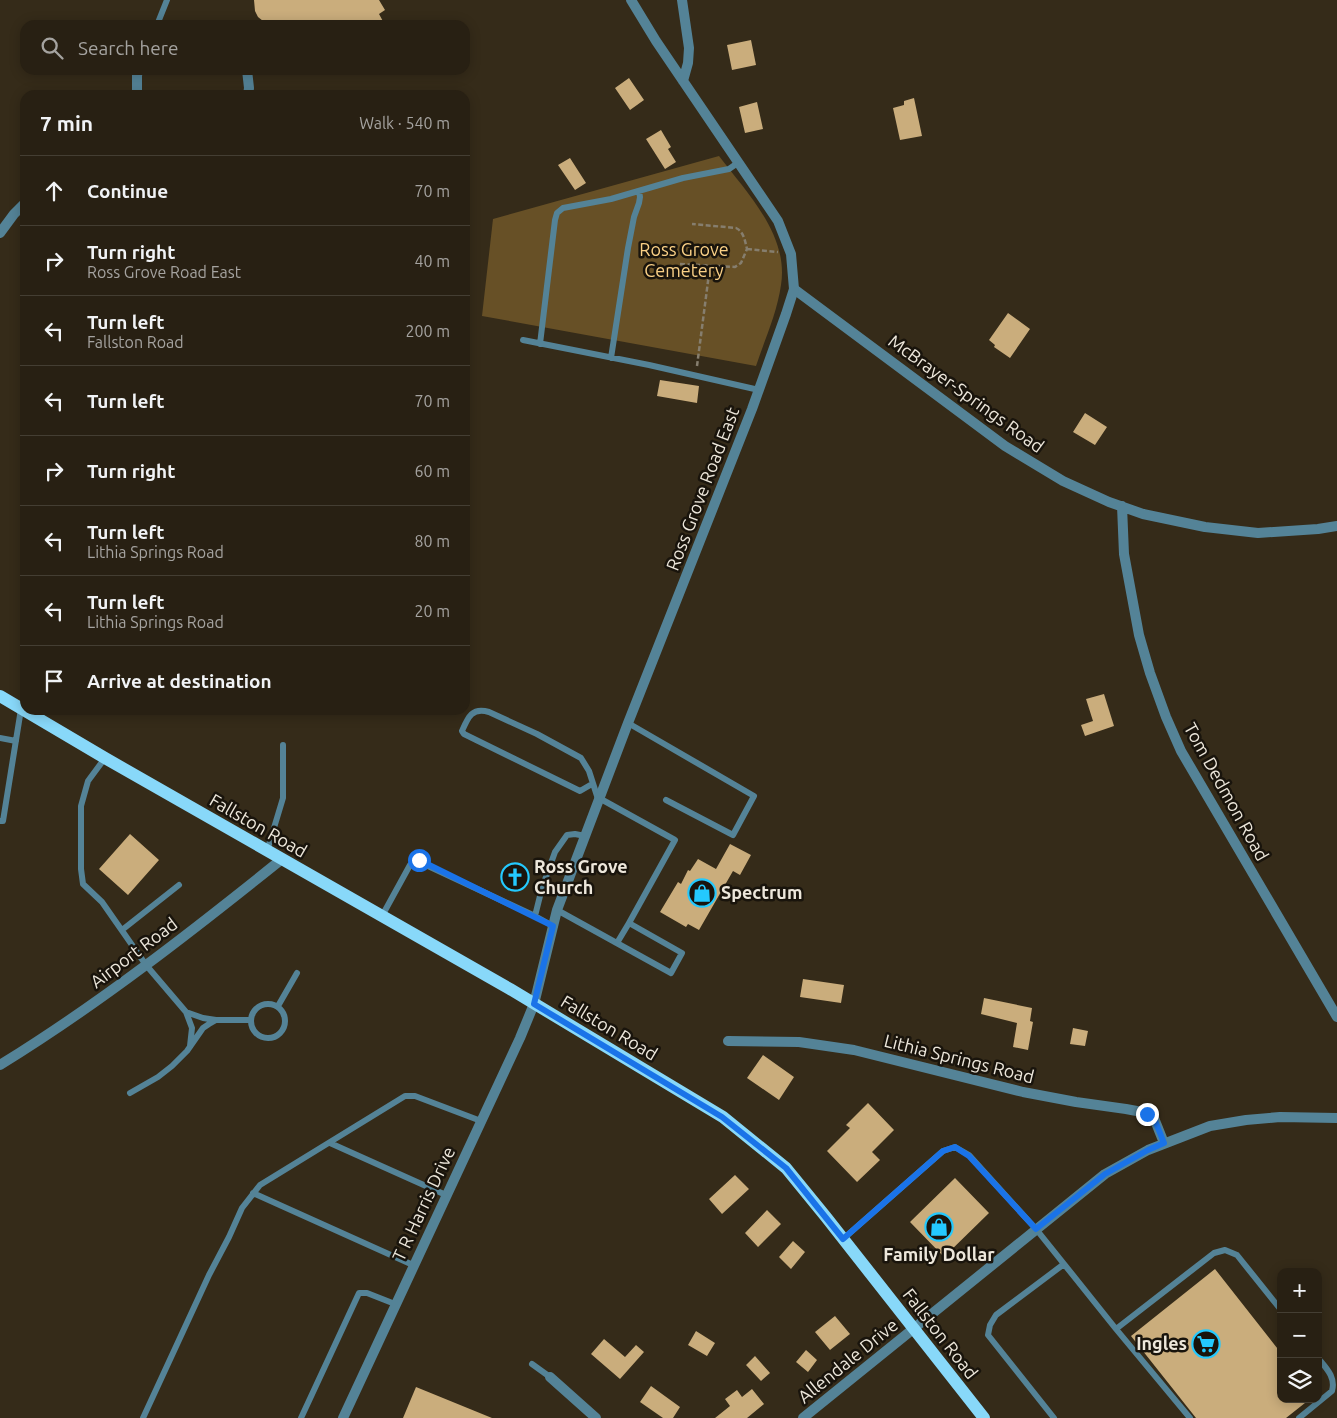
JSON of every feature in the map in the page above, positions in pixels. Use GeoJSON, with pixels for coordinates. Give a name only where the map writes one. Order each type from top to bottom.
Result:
{"type":"FeatureCollection","features":[{"type":"Feature","properties":{"kind":"main road","name":"Fallston Road"},"geometry":{"type":"LineString","coordinates":[[0,696],[20,708]]}},
{"type":"Feature","properties":{"kind":"main road","name":"Fallston Road"},"geometry":{"type":"LineString","coordinates":[[31,715],[510,989],[722,1117],[786,1168],[984,1418]]}},
{"type":"Feature","properties":{"kind":"street","name":"Ross Grove Road East"},"geometry":{"type":"LineString","coordinates":[[534,1004],[557,910],[628,723],[759,390],[794,289],[791,254],[778,221],[656,41],[631,0]]}},
{"type":"Feature","properties":{"kind":"street"},"geometry":{"type":"LineString","coordinates":[[682,0],[689,48],[688,63],[683,81]]}},
{"type":"Feature","properties":{"kind":"street"},"geometry":{"type":"LineString","coordinates":[[137,75],[137,90]]}},
{"type":"Feature","properties":{"kind":"street"},"geometry":{"type":"LineString","coordinates":[[248,75],[249,90]]}},
{"type":"Feature","properties":{"kind":"street"},"geometry":{"type":"LineString","coordinates":[[0,233],[20,208]]}},
{"type":"Feature","properties":{"kind":"street","name":"McBrayer-Springs Road"},"geometry":{"type":"LineString","coordinates":[[794,289],[1006,446],[1063,481],[1143,514],[1205,527],[1258,533],[1318,530],[1337,526]]}},
{"type":"Feature","properties":{"kind":"street","name":"Tom Dedmon Road"},"geometry":{"type":"LineString","coordinates":[[1122,506],[1124,554],[1139,634],[1150,673],[1166,717],[1181,751],[1337,1018]]}},
{"type":"Feature","properties":{"kind":"street","name":"Airport Road"},"geometry":{"type":"LineString","coordinates":[[0,1065],[94,1004],[282,859]]}},
{"type":"Feature","properties":{"kind":"street","name":"T R Harris Drive"},"geometry":{"type":"LineString","coordinates":[[342,1418],[520,1038],[534,1004]]}},
{"type":"Feature","properties":{"kind":"street","name":"Lithia Springs Road"},"geometry":{"type":"LineString","coordinates":[[728,1041],[799,1042],[854,1050],[1023,1092],[1142,1112],[1154,1118],[1164,1143]]}},
{"type":"Feature","properties":{"kind":"street"},"geometry":{"type":"LineString","coordinates":[[913,1329],[1105,1174],[1148,1150],[1210,1126],[1280,1117],[1337,1118]]}},
{"type":"Feature","properties":{"kind":"street","name":"Allendale Drive"},"geometry":{"type":"LineString","coordinates":[[803,1418],[913,1329]]}},
{"type":"Feature","properties":{"kind":"street"},"geometry":{"type":"LineString","coordinates":[[550,1377],[596,1418]]}},
{"type":"Feature","properties":{"kind":"lane"},"geometry":{"type":"LineString","coordinates":[[159,20],[167,0]]}},
{"type":"Feature","properties":{"kind":"lane"},"geometry":{"type":"LineString","coordinates":[[540,344],[555,220],[563,208],[611,199],[683,178],[729,169],[739,162]]}},
{"type":"Feature","properties":{"kind":"lane"},"geometry":{"type":"LineString","coordinates":[[611,358],[628,248],[640,197],[639,192]]}},
{"type":"Feature","properties":{"kind":"lane"},"geometry":{"type":"LineString","coordinates":[[524,340],[759,390]]}},
{"type":"Feature","properties":{"kind":"lane"},"geometry":{"type":"LineString","coordinates":[[592,784],[580,791],[464,734],[462,731],[466,720],[473,712],[482,710],[489,712],[537,734],[581,758],[589,770],[592,784],[599,799],[675,840],[617,943]]}},
{"type":"Feature","properties":{"kind":"lane"},"geometry":{"type":"LineString","coordinates":[[0,821],[3,821],[20,715]]}},
{"type":"Feature","properties":{"kind":"lane"},"geometry":{"type":"LineString","coordinates":[[628,723],[754,796],[732,836],[666,800]]}},
{"type":"Feature","properties":{"kind":"lane"},"geometry":{"type":"LineString","coordinates":[[0,738],[16,742]]}},
{"type":"Feature","properties":{"kind":"lane"},"geometry":{"type":"LineString","coordinates":[[267,851],[283,798],[283,745]]}},
{"type":"Feature","properties":{"kind":"lane"},"geometry":{"type":"LineString","coordinates":[[104,758],[88,781],[81,806],[81,869],[83,884],[102,902],[146,965],[186,1012],[192,1028],[190,1046]]}},
{"type":"Feature","properties":{"kind":"lane"},"geometry":{"type":"LineString","coordinates":[[534,916],[555,852],[567,835],[585,836]]}},
{"type":"Feature","properties":{"kind":"lane"},"geometry":{"type":"LineString","coordinates":[[382,916],[410,865],[414,861],[419,860],[553,926]]}},
{"type":"Feature","properties":{"kind":"lane"},"geometry":{"type":"LineString","coordinates":[[122,930],[179,885]]}},
{"type":"Feature","properties":{"kind":"lane"},"geometry":{"type":"LineString","coordinates":[[557,910],[671,973],[682,953],[629,923]]}},
{"type":"Feature","properties":{"kind":"lane"},"geometry":{"type":"LineString","coordinates":[[278,1006],[296,973]]}},
{"type":"Feature","properties":{"kind":"lane"},"geometry":{"type":"LineString","coordinates":[[265,1003],[271,1003],[278,1006],[285,1015],[286,1021],[284,1030],[280,1034],[265,1038],[259,1036],[252,1026],[251,1020],[254,1010],[265,1003]]}},
{"type":"Feature","properties":{"kind":"lane"},"geometry":{"type":"LineString","coordinates":[[186,1012],[216,1020],[251,1020]]}},
{"type":"Feature","properties":{"kind":"lane"},"geometry":{"type":"LineString","coordinates":[[130,1093],[172,1066],[187,1051],[203,1028],[216,1020]]}},
{"type":"Feature","properties":{"kind":"lane"},"geometry":{"type":"LineString","coordinates":[[143,1418],[242,1208],[260,1185],[405,1096],[415,1096],[481,1122]]}},
{"type":"Feature","properties":{"kind":"lane"},"geometry":{"type":"LineString","coordinates":[[330,1143],[446,1194]]}},
{"type":"Feature","properties":{"kind":"lane"},"geometry":{"type":"LineString","coordinates":[[843,1239],[943,1151],[955,1147],[969,1156],[1036,1229],[1190,1418]]}},
{"type":"Feature","properties":{"kind":"lane"},"geometry":{"type":"LineString","coordinates":[[253,1194],[413,1265]]}},
{"type":"Feature","properties":{"kind":"lane"},"geometry":{"type":"LineString","coordinates":[[1116,1329],[1214,1253],[1225,1250],[1237,1255],[1277,1305]]}},
{"type":"Feature","properties":{"kind":"lane"},"geometry":{"type":"LineString","coordinates":[[1054,1418],[988,1335],[990,1325],[996,1315],[1064,1264]]}},
{"type":"Feature","properties":{"kind":"lane"},"geometry":{"type":"LineString","coordinates":[[301,1418],[358,1293],[367,1293],[395,1304]]}},
{"type":"Feature","properties":{"kind":"lane"},"geometry":{"type":"LineString","coordinates":[[1322,1363],[1331,1374],[1333,1386],[1332,1391],[1322,1399]]}},
{"type":"Feature","properties":{"kind":"lane"},"geometry":{"type":"LineString","coordinates":[[532,1364],[550,1377]]}},
{"type":"Feature","properties":{"kind":"lane"},"geometry":{"type":"LineString","coordinates":[[1299,1418],[1317,1403]]}},
{"type":"Feature","properties":{"kind":"path"},"geometry":{"type":"LineString","coordinates":[[680,264],[735,267],[740,263],[747,249],[740,230],[736,228],[692,224]]}},
{"type":"Feature","properties":{"kind":"path"},"geometry":{"type":"LineString","coordinates":[[747,249],[780,252]]}},
{"type":"Feature","properties":{"kind":"path"},"geometry":{"type":"LineString","coordinates":[[699,356],[710,266]]}},
{"type":"Feature","properties":{"kind":"green space","name":"Ross Grove Cemetery"},"geometry":{"type":"Polygon","coordinates":[[[719,156],[764,216],[779,249],[782,267],[777,306],[756,366],[482,316],[493,219],[719,156]]]}},
{"type":"Feature","properties":{"kind":"building"},"geometry":{"type":"Polygon","coordinates":[[[254,0],[379,0],[385,10],[379,14],[382,20],[262,20],[255,11],[254,0]]]}},
{"type":"Feature","properties":{"kind":"building"},"geometry":{"type":"Polygon","coordinates":[[[751,40],[756,65],[732,70],[727,45],[751,40]]]}},
{"type":"Feature","properties":{"kind":"building"},"geometry":{"type":"Polygon","coordinates":[[[629,78],[644,100],[630,110],[615,88],[629,78]]]}},
{"type":"Feature","properties":{"kind":"building"},"geometry":{"type":"Polygon","coordinates":[[[914,98],[922,136],[900,140],[893,108],[904,105],[904,101],[914,98]]]}},
{"type":"Feature","properties":{"kind":"building"},"geometry":{"type":"Polygon","coordinates":[[[757,102],[763,129],[745,133],[739,107],[757,102]]]}},
{"type":"Feature","properties":{"kind":"building"},"geometry":{"type":"Polygon","coordinates":[[[661,130],[671,147],[668,149],[676,162],[665,169],[646,139],[661,130]]]}},
{"type":"Feature","properties":{"kind":"building"},"geometry":{"type":"Polygon","coordinates":[[[570,158],[586,183],[575,190],[558,165],[570,158]]]}},
{"type":"Feature","properties":{"kind":"building"},"geometry":{"type":"Polygon","coordinates":[[[1008,313],[1030,329],[1010,358],[994,347],[995,345],[989,340],[1008,313]]]}},
{"type":"Feature","properties":{"kind":"building"},"geometry":{"type":"Polygon","coordinates":[[[660,380],[699,386],[697,403],[657,396],[660,380]]]}},
{"type":"Feature","properties":{"kind":"building"},"geometry":{"type":"Polygon","coordinates":[[[1085,413],[1107,427],[1095,445],[1073,432],[1085,413]]]}},
{"type":"Feature","properties":{"kind":"building"},"geometry":{"type":"Polygon","coordinates":[[[1104,694],[1114,726],[1085,736],[1081,725],[1093,721],[1086,699],[1104,694]]]}},
{"type":"Feature","properties":{"kind":"building"},"geometry":{"type":"Polygon","coordinates":[[[130,834],[159,860],[128,895],[99,869],[130,834]]]}},
{"type":"Feature","properties":{"kind":"building"},"geometry":{"type":"Polygon","coordinates":[[[730,844],[751,855],[740,875],[733,871],[699,930],[688,924],[686,927],[660,912],[678,882],[681,884],[688,870],[690,871],[698,859],[716,869],[730,844]]]}},
{"type":"Feature","properties":{"kind":"building"},"geometry":{"type":"Polygon","coordinates":[[[803,979],[844,985],[841,1003],[800,997],[803,979]]]}},
{"type":"Feature","properties":{"kind":"building"},"geometry":{"type":"Polygon","coordinates":[[[984,998],[1032,1008],[1030,1021],[1033,1022],[1028,1050],[1013,1047],[1017,1023],[981,1014],[984,998]]]}},
{"type":"Feature","properties":{"kind":"building"},"geometry":{"type":"Polygon","coordinates":[[[1073,1028],[1088,1031],[1085,1046],[1070,1044],[1073,1028]]]}},
{"type":"Feature","properties":{"kind":"building"},"geometry":{"type":"Polygon","coordinates":[[[763,1055],[794,1077],[779,1100],[747,1078],[763,1055]]]}},
{"type":"Feature","properties":{"kind":"building"},"geometry":{"type":"Polygon","coordinates":[[[868,1103],[894,1130],[872,1152],[880,1160],[857,1182],[827,1151],[850,1128],[846,1125],[868,1103]]]}},
{"type":"Feature","properties":{"kind":"building"},"geometry":{"type":"Polygon","coordinates":[[[735,1175],[749,1189],[722,1214],[709,1199],[735,1175]]]}},
{"type":"Feature","properties":{"kind":"building"},"geometry":{"type":"Polygon","coordinates":[[[955,1178],[989,1213],[944,1257],[910,1222],[955,1178]]]}},
{"type":"Feature","properties":{"kind":"building"},"geometry":{"type":"Polygon","coordinates":[[[767,1210],[781,1224],[758,1247],[745,1233],[767,1210]]]}},
{"type":"Feature","properties":{"kind":"building"},"geometry":{"type":"Polygon","coordinates":[[[793,1241],[805,1252],[791,1269],[779,1257],[793,1241]]]}},
{"type":"Feature","properties":{"kind":"building","name":"Ingles"},"geometry":{"type":"Polygon","coordinates":[[[1215,1269],[1277,1348],[1277,1403],[1305,1403],[1286,1418],[1196,1418],[1131,1336],[1215,1269]]]}},
{"type":"Feature","properties":{"kind":"building"},"geometry":{"type":"Polygon","coordinates":[[[835,1316],[850,1334],[830,1350],[815,1332],[835,1316]]]}},
{"type":"Feature","properties":{"kind":"building"},"geometry":{"type":"Polygon","coordinates":[[[696,1331],[715,1343],[707,1356],[688,1345],[696,1331]]]}},
{"type":"Feature","properties":{"kind":"building"},"geometry":{"type":"Polygon","coordinates":[[[604,1339],[625,1357],[636,1345],[644,1352],[620,1379],[591,1354],[604,1339]]]}},
{"type":"Feature","properties":{"kind":"building"},"geometry":{"type":"Polygon","coordinates":[[[806,1350],[817,1360],[808,1372],[796,1362],[806,1350]]]}},
{"type":"Feature","properties":{"kind":"building"},"geometry":{"type":"Polygon","coordinates":[[[755,1356],[770,1373],[761,1381],[746,1365],[755,1356]]]}},
{"type":"Feature","properties":{"kind":"building"},"geometry":{"type":"Polygon","coordinates":[[[651,1386],[680,1407],[673,1418],[663,1418],[640,1402],[651,1386]]]}},
{"type":"Feature","properties":{"kind":"building"},"geometry":{"type":"Polygon","coordinates":[[[416,1387],[492,1418],[403,1418],[416,1387]]]}},
{"type":"Feature","properties":{"kind":"building"},"geometry":{"type":"Polygon","coordinates":[[[752,1389],[764,1404],[747,1418],[715,1418],[730,1406],[725,1399],[737,1390],[742,1397],[752,1389]]]}},
{"type":"Feature","properties":{"kind":"place","name":"Ross Grove Church"},"geometry":{"type":"Point","coordinates":[515,877]}},
{"type":"Feature","properties":{"kind":"place","name":"Spectrum"},"geometry":{"type":"Point","coordinates":[702,893]}},
{"type":"Feature","properties":{"kind":"place","name":"Family Dollar"},"geometry":{"type":"Point","coordinates":[939,1227]}},
{"type":"Feature","properties":{"kind":"place","name":"Ingles"},"geometry":{"type":"Point","coordinates":[1206,1344]}},
{"type":"Feature","properties":{"kind":"route"},"geometry":{"type":"LineString","coordinates":[[419,860],[553,926],[534,1004],[722,1117],[786,1168],[843,1239],[943,1151],[955,1147],[969,1156],[1036,1229],[1105,1174],[1164,1143],[1154,1118],[1147,1114]]}}]}
